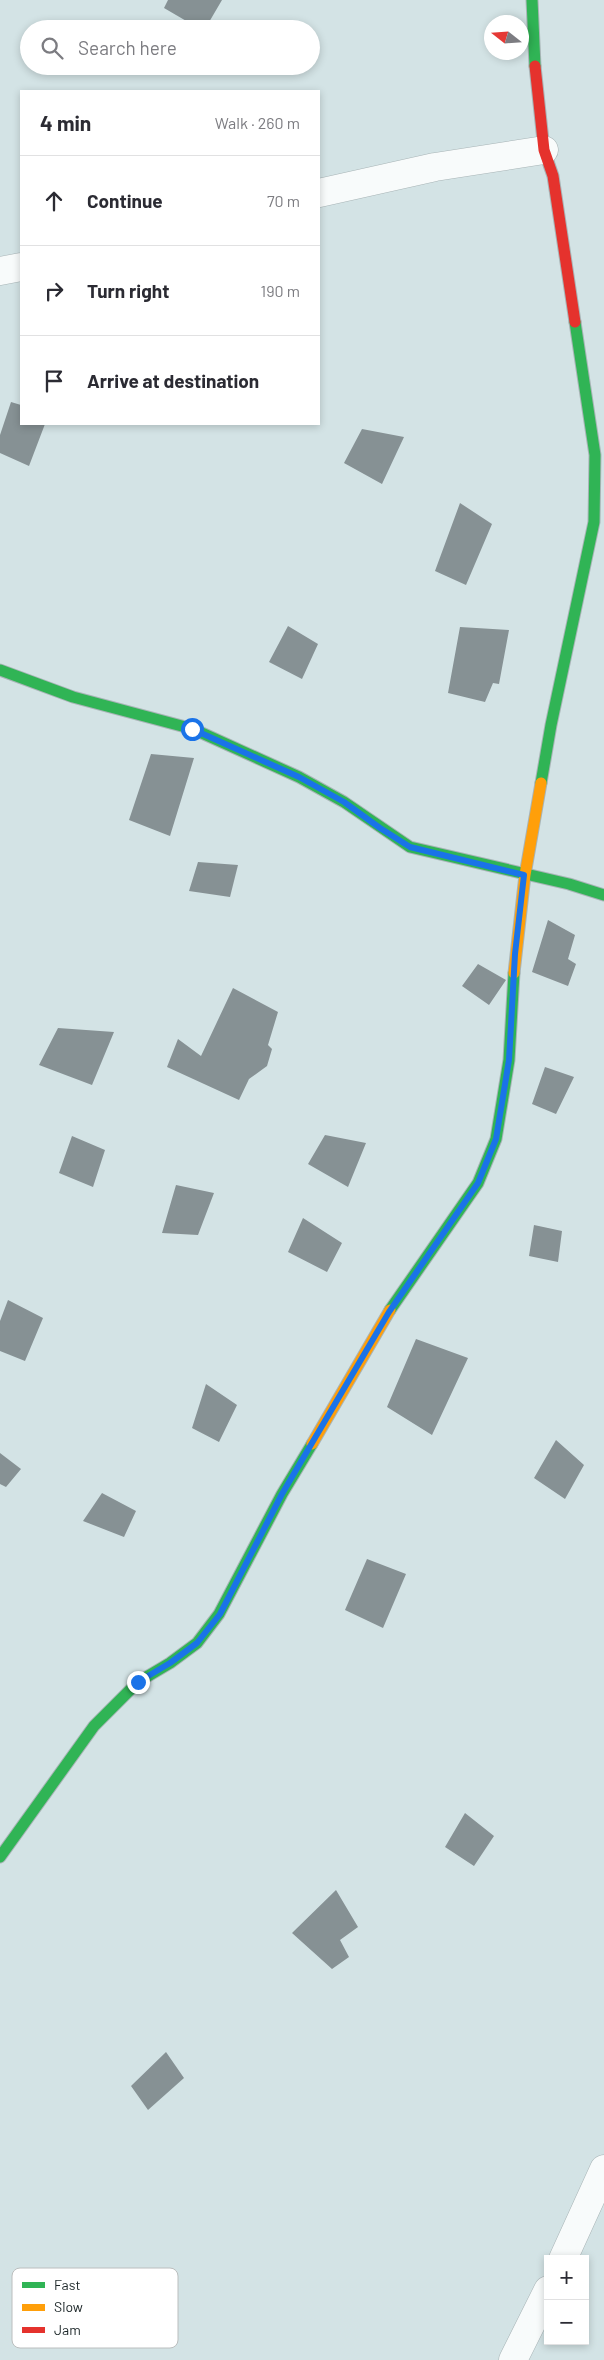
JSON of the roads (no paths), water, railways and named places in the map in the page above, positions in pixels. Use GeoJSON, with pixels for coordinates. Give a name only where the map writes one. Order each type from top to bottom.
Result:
{"type":"FeatureCollection","features":[{"type":"Feature","properties":{"kind":"street"},"geometry":{"type":"LineString","coordinates":[[0,1857],[94,1726],[138,1682],[170,1663],[197,1643],[220,1614],[282,1494],[389,1312],[478,1183],[496,1139],[509,1060],[515,954],[524,875],[552,725],[594,522],[595,455],[553,176],[544,150],[530,13],[532,0]]}},
{"type":"Feature","properties":{"kind":"street"},"geometry":{"type":"LineString","coordinates":[[320,193],[435,167],[544,150]]}},
{"type":"Feature","properties":{"kind":"street"},"geometry":{"type":"LineString","coordinates":[[0,271],[20,267]]}},
{"type":"Feature","properties":{"kind":"street"},"geometry":{"type":"LineString","coordinates":[[0,670],[73,697],[192,729],[299,777],[344,802],[410,847],[569,884],[604,895]]}},
{"type":"Feature","properties":{"kind":"street"},"geometry":{"type":"LineString","coordinates":[[565,2255],[604,2168]]}},
{"type":"Feature","properties":{"kind":"street"},"geometry":{"type":"LineString","coordinates":[[513,2360],[544,2298]]}}]}
